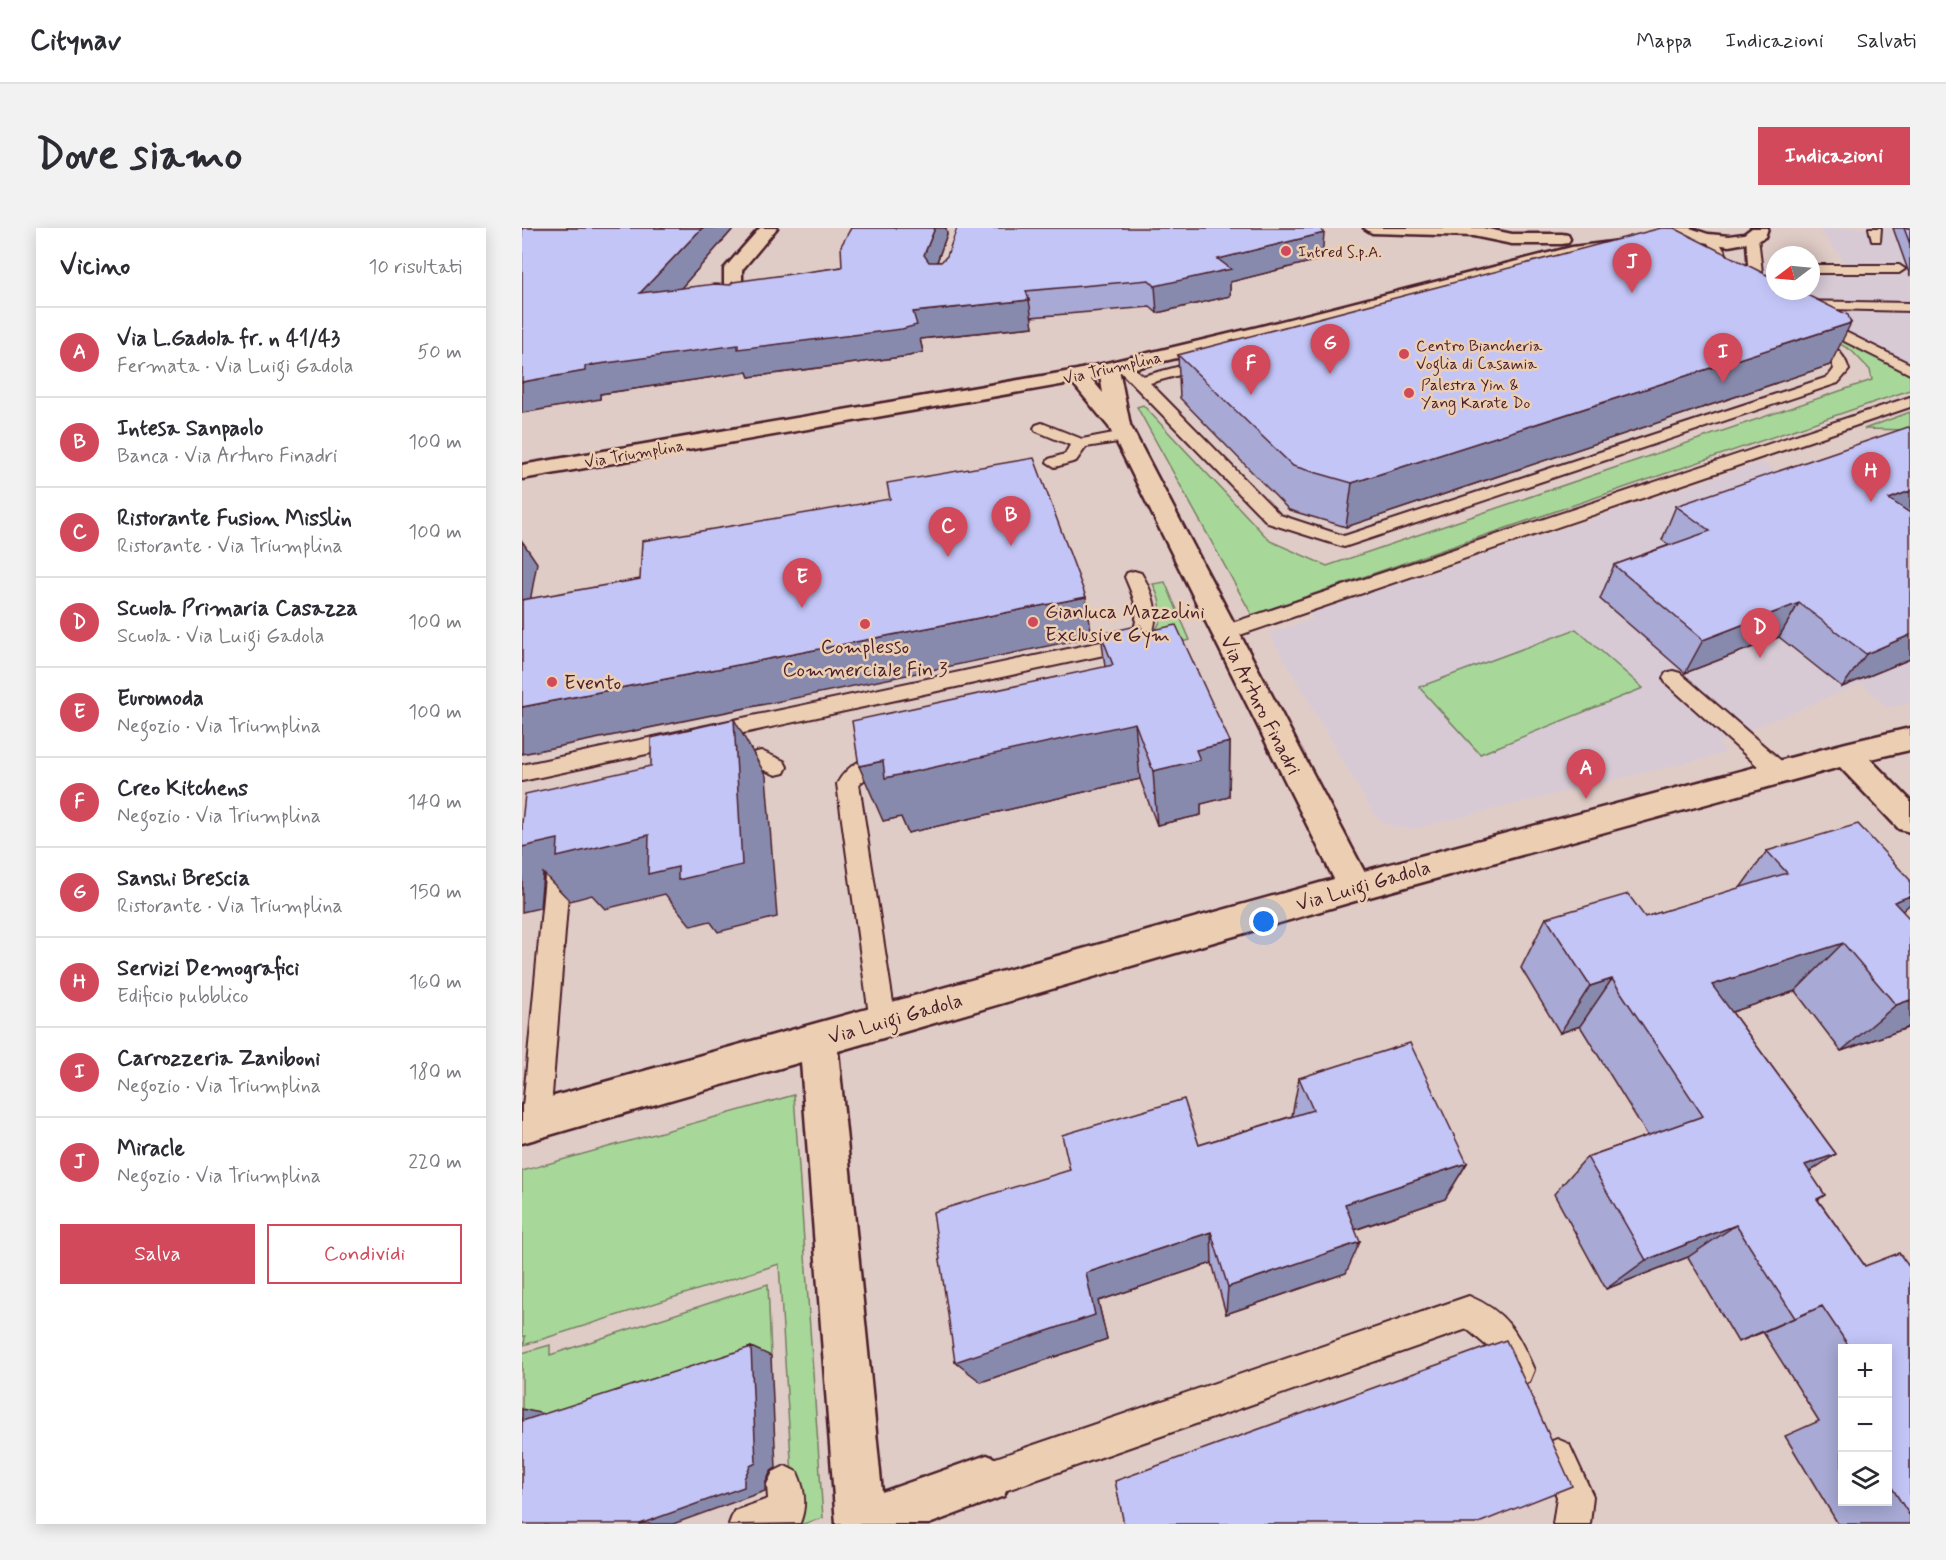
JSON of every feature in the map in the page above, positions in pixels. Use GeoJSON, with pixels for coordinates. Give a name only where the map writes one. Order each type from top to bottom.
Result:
{"type":"FeatureCollection","features":[{"type":"Feature","properties":{"kind":"main road"},"geometry":{"type":"LineString","coordinates":[[732,305],[733,269],[769,228]]}},
{"type":"Feature","properties":{"kind":"main road"},"geometry":{"type":"LineString","coordinates":[[1371,228],[1473,231],[1512,238],[1562,239]]}},
{"type":"Feature","properties":{"kind":"main road"},"geometry":{"type":"LineString","coordinates":[[1445,230],[1470,237],[1486,245],[1489,251]]}},
{"type":"Feature","properties":{"kind":"main road","name":"Via Triumplina"},"geometry":{"type":"LineString","coordinates":[[522,454],[1089,356],[1231,324],[1591,232]]}},
{"type":"Feature","properties":{"kind":"main road","name":"Via Triumplina"},"geometry":{"type":"LineString","coordinates":[[522,472],[1116,368],[1572,252],[1695,235],[1727,241],[1756,232]]}},
{"type":"Feature","properties":{"kind":"main road"},"geometry":{"type":"LineString","coordinates":[[1116,368],[1122,430]]}},
{"type":"Feature","properties":{"kind":"main road"},"geometry":{"type":"LineString","coordinates":[[1077,376],[1122,430]]}},
{"type":"Feature","properties":{"kind":"main road","name":"Via Arturo Finadri"},"geometry":{"type":"LineString","coordinates":[[1122,430],[1355,887]]}},
{"type":"Feature","properties":{"kind":"main road","name":"Via Luigi Gadola"},"geometry":{"type":"LineString","coordinates":[[529,1122],[1355,887],[1846,754],[1910,739]]}},
{"type":"Feature","properties":{"kind":"main road"},"geometry":{"type":"LineString","coordinates":[[1846,754],[1910,820]]}},
{"type":"Feature","properties":{"kind":"main road","name":"Via Luigi Gadola"},"geometry":{"type":"LineString","coordinates":[[818,1040],[861,1524],[987,1479]]}},
{"type":"Feature","properties":{"kind":"lane"},"geometry":{"type":"LineString","coordinates":[[1695,235],[1725,263],[1762,292],[1756,232]]}},
{"type":"Feature","properties":{"kind":"lane"},"geometry":{"type":"LineString","coordinates":[[1491,287],[1582,263],[1645,257]]}},
{"type":"Feature","properties":{"kind":"lane"},"geometry":{"type":"LineString","coordinates":[[1820,269],[1899,269]]}},
{"type":"Feature","properties":{"kind":"lane"},"geometry":{"type":"LineString","coordinates":[[1907,308],[1784,305],[1847,335],[1910,370]]}},
{"type":"Feature","properties":{"kind":"lane"},"geometry":{"type":"LineString","coordinates":[[1116,368],[1140,381],[1274,519],[1344,542],[1833,380],[1842,370],[1834,352],[1793,330]]}},
{"type":"Feature","properties":{"kind":"lane"},"geometry":{"type":"LineString","coordinates":[[1140,381],[1220,360]]}},
{"type":"Feature","properties":{"kind":"lane"},"geometry":{"type":"LineString","coordinates":[[1224,633],[1910,402]]}},
{"type":"Feature","properties":{"kind":"lane"},"geometry":{"type":"LineString","coordinates":[[1042,428],[1053,435],[1073,438],[1079,454]]}},
{"type":"Feature","properties":{"kind":"lane"},"geometry":{"type":"LineString","coordinates":[[1055,462],[1079,454],[1122,430]]}},
{"type":"Feature","properties":{"kind":"lane"},"geometry":{"type":"LineString","coordinates":[[522,773],[1120,645],[1141,636],[1148,620],[1148,612],[1134,577]]}},
{"type":"Feature","properties":{"kind":"lane"},"geometry":{"type":"LineString","coordinates":[[1673,678],[1779,772]]}},
{"type":"Feature","properties":{"kind":"lane"},"geometry":{"type":"LineString","coordinates":[[883,1022],[848,784],[853,774],[864,766],[909,756]]}},
{"type":"Feature","properties":{"kind":"lane"},"geometry":{"type":"LineString","coordinates":[[706,772],[761,759],[776,767]]}},
{"type":"Feature","properties":{"kind":"lane"},"geometry":{"type":"LineString","coordinates":[[529,1122],[561,838],[570,833]]}},
{"type":"Feature","properties":{"kind":"lane"},"geometry":{"type":"LineString","coordinates":[[987,1479],[1469,1312],[1485,1320],[1503,1337],[1531,1401]]}},
{"type":"Feature","properties":{"kind":"lane"},"geometry":{"type":"LineString","coordinates":[[1546,1432],[1575,1496],[1571,1524]]}},
{"type":"Feature","properties":{"kind":"lane"},"geometry":{"type":"LineString","coordinates":[[747,1524],[787,1510],[785,1484]]}},
{"type":"Feature","properties":{"kind":"shaded area"},"geometry":{"type":"Polygon","coordinates":[[[1823,228],[1910,228],[1910,374],[1770,300],[1820,300],[1820,264],[1847,264],[1819,230],[1823,228]]]}},
{"type":"Feature","properties":{"kind":"shaded area"},"geometry":{"type":"Polygon","coordinates":[[[1720,264],[1766,264],[1766,298],[1751,290],[1720,264]]]}},
{"type":"Feature","properties":{"kind":"shaded area"},"geometry":{"type":"Polygon","coordinates":[[[1762,462],[1910,559],[1910,703],[1887,708],[1863,683],[1718,743],[1726,753],[1412,829],[1395,827],[1381,821],[1372,811],[1269,633],[1313,619],[1308,614],[1762,462]]]}},
{"type":"Feature","properties":{"kind":"green space"},"geometry":{"type":"Polygon","coordinates":[[[1677,257],[1751,290],[1766,300],[1910,374],[1910,390],[1252,615],[1137,407],[1143,405],[1270,541],[1327,566],[1872,380],[1870,370],[1851,350],[1677,257]]]}},
{"type":"Feature","properties":{"kind":"green space"},"geometry":{"type":"Polygon","coordinates":[[[1910,412],[1910,430],[1864,429],[1910,412]]]}},
{"type":"Feature","properties":{"kind":"green space"},"geometry":{"type":"Polygon","coordinates":[[[1165,582],[1190,640],[1121,654],[1143,641],[1157,627],[1161,619],[1161,610],[1153,584],[1165,582]]]}},
{"type":"Feature","properties":{"kind":"green space"},"geometry":{"type":"Polygon","coordinates":[[[1576,629],[1643,688],[1480,754],[1419,687],[1576,629]]]}},
{"type":"Feature","properties":{"kind":"green space"},"geometry":{"type":"Polygon","coordinates":[[[794,1095],[823,1518],[803,1524],[795,1524],[779,1264],[524,1345],[525,1336],[522,1336],[522,1171],[794,1095]]]}},
{"type":"Feature","properties":{"kind":"green space"},"geometry":{"type":"Polygon","coordinates":[[[768,1284],[771,1356],[522,1421],[522,1353],[550,1345],[550,1355],[768,1284]]]}},
{"type":"Feature","properties":{"kind":"building"},"geometry":{"type":"Polygon","coordinates":[[[522,228],[702,228],[640,293],[715,284],[730,285],[733,282],[842,267],[841,246],[851,228],[935,228],[924,255],[929,262],[941,262],[947,256],[957,228],[1320,228],[1324,233],[1218,259],[1231,269],[1155,286],[1149,280],[1026,291],[1029,300],[913,312],[917,325],[902,329],[738,349],[738,345],[585,366],[585,371],[522,382],[522,228]]]}},
{"type":"Feature","properties":{"kind":"building"},"geometry":{"type":"Polygon","coordinates":[[[1661,228],[1674,228],[1766,274],[1766,300],[1817,300],[1848,315],[1851,323],[1352,483],[1293,466],[1178,355],[1661,228]]]}},
{"type":"Feature","properties":{"kind":"building"},"geometry":{"type":"Polygon","coordinates":[[[1904,228],[1910,228],[1910,244],[1904,228]]]}},
{"type":"Feature","properties":{"kind":"building"},"geometry":{"type":"Polygon","coordinates":[[[1910,428],[1910,491],[1889,499],[1910,513],[1910,635],[1866,654],[1799,603],[1703,640],[1614,565],[1710,531],[1676,506],[1910,428]]]}},
{"type":"Feature","properties":{"kind":"building","name":"Complesso Commerciale Fin 3"},"geometry":{"type":"Polygon","coordinates":[[[1034,458],[1086,597],[522,707],[522,600],[640,579],[642,541],[890,499],[887,483],[1034,458]]]}},
{"type":"Feature","properties":{"kind":"building"},"geometry":{"type":"Polygon","coordinates":[[[1140,625],[1144,632],[1176,625],[1230,742],[1196,750],[1200,760],[1153,771],[1135,723],[885,778],[883,761],[859,766],[852,721],[1113,665],[1101,634],[1140,625]]]}},
{"type":"Feature","properties":{"kind":"building"},"geometry":{"type":"Polygon","coordinates":[[[734,719],[742,865],[678,880],[678,867],[648,874],[649,835],[557,857],[558,839],[522,847],[525,794],[651,766],[651,738],[734,719]]]}},
{"type":"Feature","properties":{"kind":"building"},"geometry":{"type":"Polygon","coordinates":[[[1858,824],[1910,880],[1910,896],[1894,902],[1910,919],[1910,1000],[1896,1005],[1843,943],[1712,985],[1836,1154],[1805,1165],[1825,1195],[1817,1199],[1865,1266],[1899,1253],[1910,1268],[1910,1516],[1892,1488],[1892,1344],[1847,1344],[1822,1306],[1795,1318],[1736,1225],[1646,1260],[1587,1157],[1703,1116],[1612,979],[1590,986],[1546,918],[1628,894],[1645,917],[1787,873],[1767,851],[1858,824]]]}},
{"type":"Feature","properties":{"kind":"building"},"geometry":{"type":"Polygon","coordinates":[[[1410,1043],[1467,1163],[1345,1204],[1360,1242],[1228,1287],[1211,1232],[1086,1273],[1095,1315],[955,1362],[933,1212],[1070,1170],[1062,1135],[1184,1099],[1199,1145],[1313,1110],[1299,1078],[1410,1043]]]}},
{"type":"Feature","properties":{"kind":"building"},"geometry":{"type":"Polygon","coordinates":[[[1506,1340],[1572,1486],[1476,1524],[1124,1524],[1115,1481],[1506,1340]]]}},
{"type":"Feature","properties":{"kind":"building"},"geometry":{"type":"Polygon","coordinates":[[[751,1347],[756,1463],[750,1466],[744,1479],[744,1487],[640,1524],[522,1524],[522,1421],[751,1347]]]}},
{"type":"Feature","properties":{"kind":"place","name":"Intred S.p.A."},"geometry":{"type":"Point","coordinates":[1286,251]}},
{"type":"Feature","properties":{"kind":"place","name":"Miracle"},"geometry":{"type":"Point","coordinates":[1632,293]}},
{"type":"Feature","properties":{"kind":"place","name":"Centro Biancheria Voglia di Casamia"},"geometry":{"type":"Point","coordinates":[1404,354]}},
{"type":"Feature","properties":{"kind":"place","name":"Sanshi Brescia"},"geometry":{"type":"Point","coordinates":[1330,374]}},
{"type":"Feature","properties":{"kind":"place","name":"Carrozzeria Zaniboni"},"geometry":{"type":"Point","coordinates":[1723,383]}},
{"type":"Feature","properties":{"kind":"place","name":"Palestra Yin & Yang Karate Do"},"geometry":{"type":"Point","coordinates":[1409,393]}},
{"type":"Feature","properties":{"kind":"place","name":"Creo Kitchens"},"geometry":{"type":"Point","coordinates":[1251,395]}},
{"type":"Feature","properties":{"kind":"place","name":"Servizi Demografici"},"geometry":{"type":"Point","coordinates":[1871,502]}},
{"type":"Feature","properties":{"kind":"place","name":"Intesa Sanpaolo"},"geometry":{"type":"Point","coordinates":[1011,546]}},
{"type":"Feature","properties":{"kind":"place","name":"Ristorante Fusion Misslin"},"geometry":{"type":"Point","coordinates":[948,557]}},
{"type":"Feature","properties":{"kind":"place","name":"Euromoda"},"geometry":{"type":"Point","coordinates":[802,608]}},
{"type":"Feature","properties":{"kind":"place","name":"Gianluca Mazzolini Exclusive Gym"},"geometry":{"type":"Point","coordinates":[1033,622]}},
{"type":"Feature","properties":{"kind":"place","name":"Complesso Commerciale Fin 3"},"geometry":{"type":"Point","coordinates":[865,624]}},
{"type":"Feature","properties":{"kind":"place","name":"Scuola Primaria Casazza"},"geometry":{"type":"Point","coordinates":[1760,658]}},
{"type":"Feature","properties":{"kind":"place","name":"Evento"},"geometry":{"type":"Point","coordinates":[552,682]}},
{"type":"Feature","properties":{"kind":"place","name":"Via L.Gadola fr. n 41/43"},"geometry":{"type":"Point","coordinates":[1586,799]}}]}
